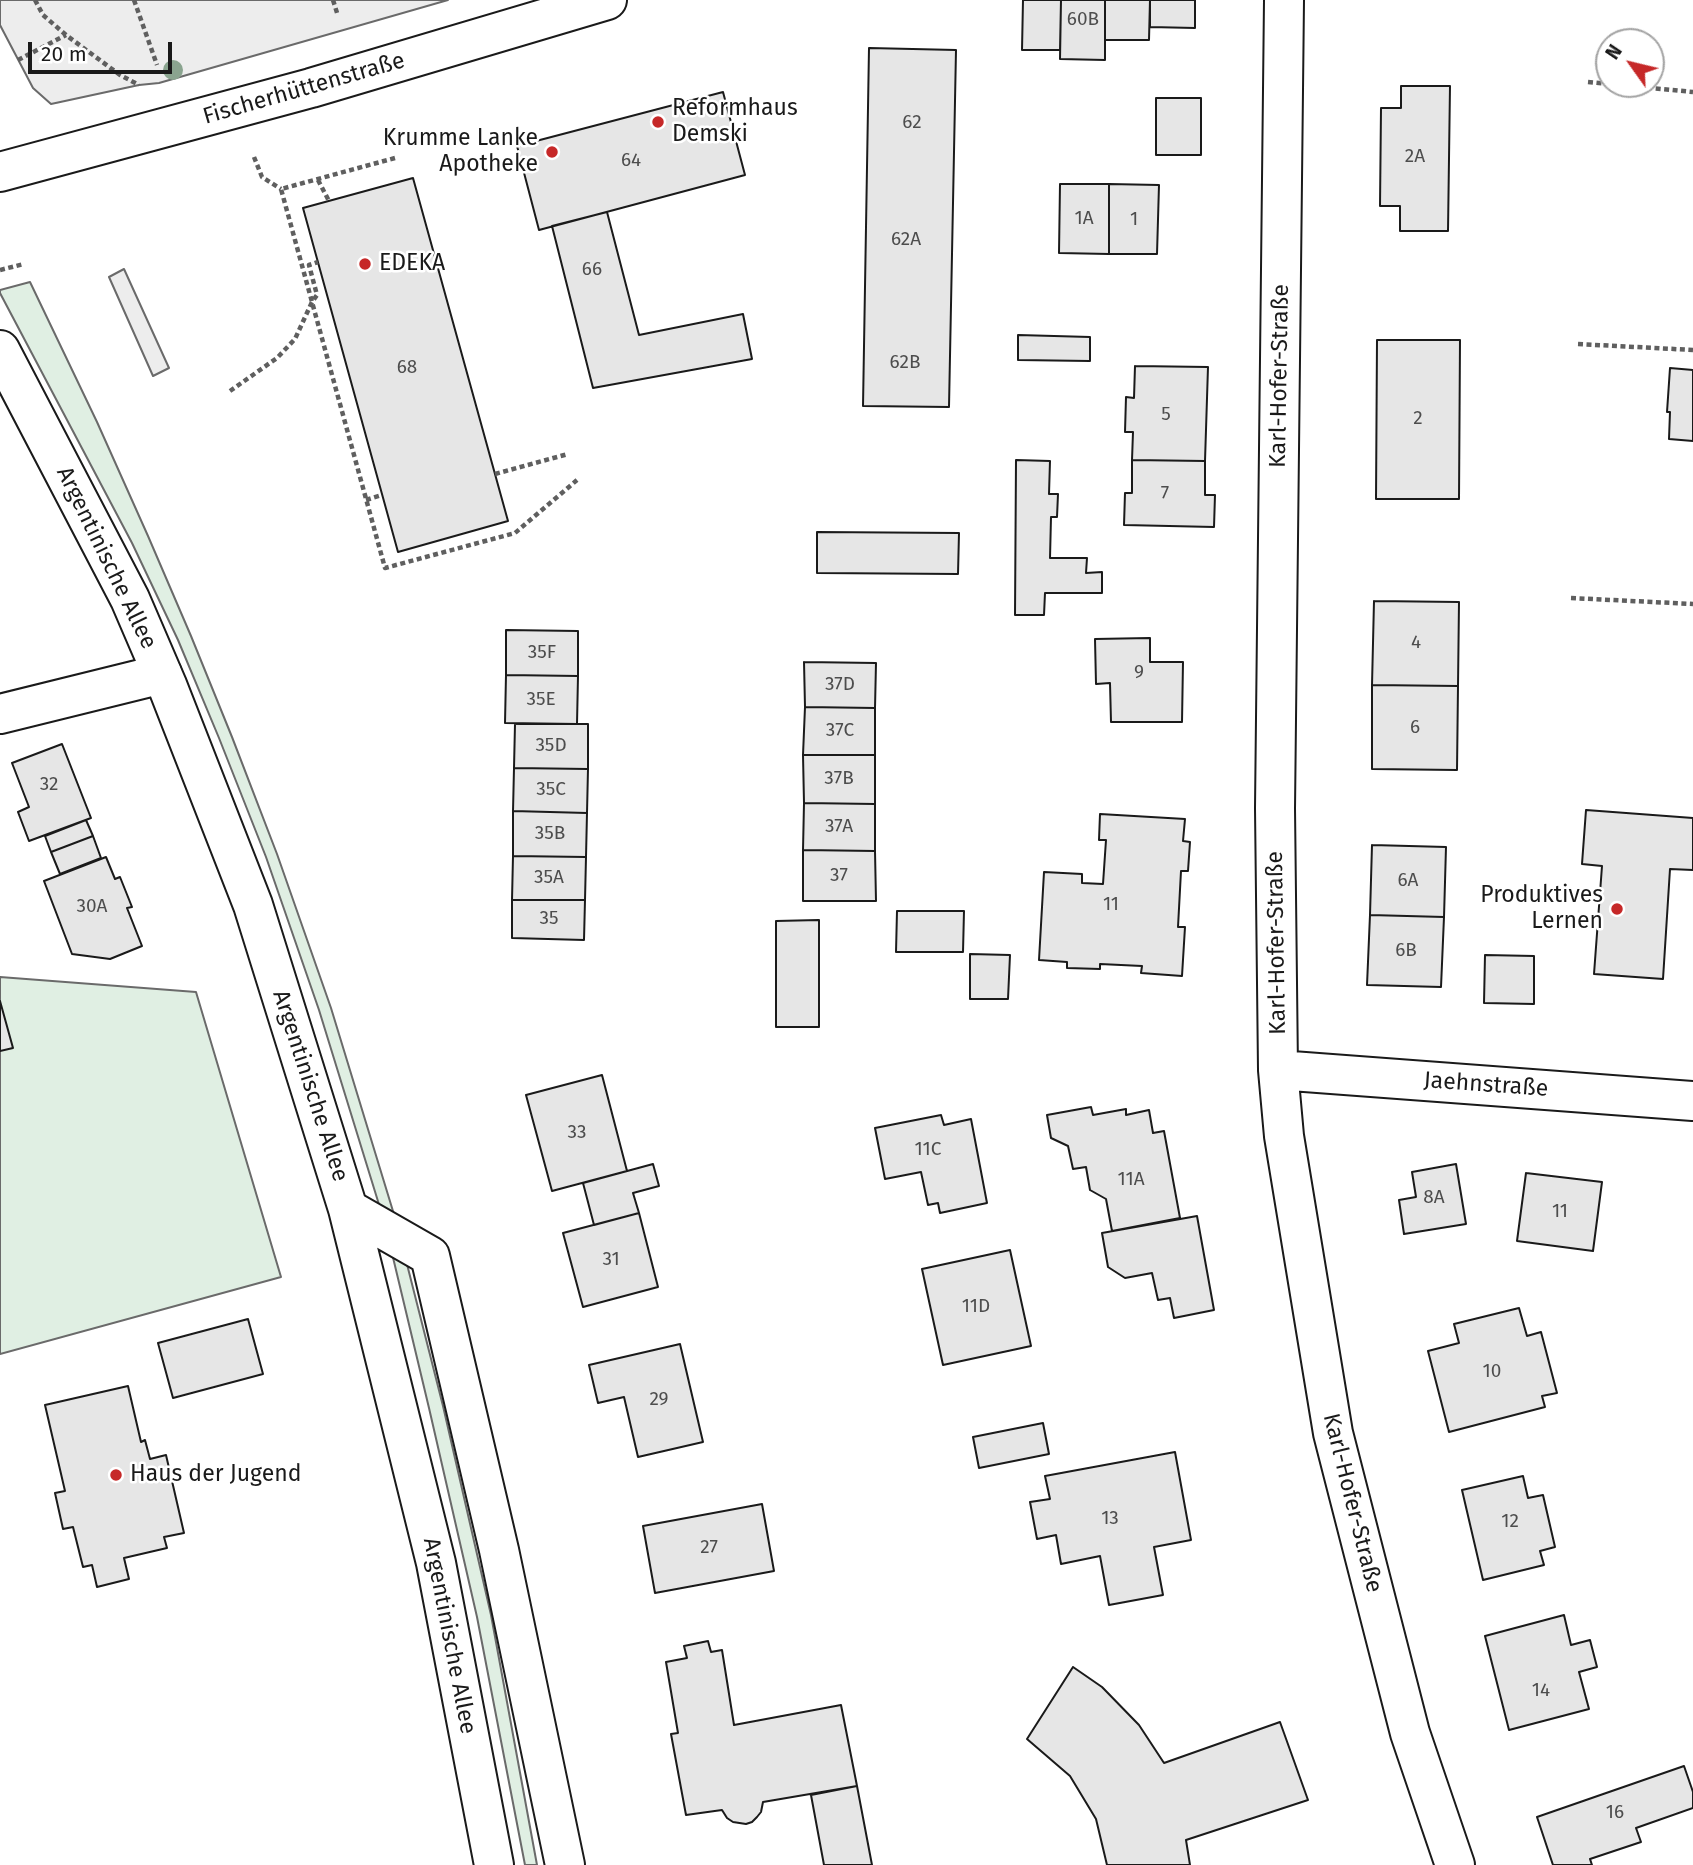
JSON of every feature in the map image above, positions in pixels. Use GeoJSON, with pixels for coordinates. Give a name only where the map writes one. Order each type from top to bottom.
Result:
{"type":"FeatureCollection","features":[{"type":"Feature","properties":{"kind":"street","name":"Fischerhüttenstraße"},"geometry":{"type":"LineString","coordinates":[[0,172],[311,88],[607,0]]}},
{"type":"Feature","properties":{"kind":"street","name":"Karl-Hofer-Straße"},"geometry":{"type":"LineString","coordinates":[[1284,0],[1275,808],[1278,1070],[1286,1151],[1333,1433],[1410,1733],[1455,1865]]}},
{"type":"Feature","properties":{"kind":"street","name":"Argentinische Allee"},"geometry":{"type":"LineString","coordinates":[[0,350],[130,599],[253,905],[348,1209],[436,1563],[494,1865]]}},
{"type":"Feature","properties":{"kind":"street"},"geometry":{"type":"LineString","coordinates":[[0,713],[162,674]]}},
{"type":"Feature","properties":{"kind":"street","name":"Jaehnstraße"},"geometry":{"type":"LineString","coordinates":[[1278,1070],[1693,1101]]}},
{"type":"Feature","properties":{"kind":"street"},"geometry":{"type":"LineString","coordinates":[[348,1209],[430,1256],[499,1550],[565,1865]]}},
{"type":"Feature","properties":{"kind":"path"},"geometry":{"type":"LineString","coordinates":[[35,0],[43,15],[66,35],[139,85]]}},
{"type":"Feature","properties":{"kind":"path"},"geometry":{"type":"LineString","coordinates":[[134,0],[157,65]]}},
{"type":"Feature","properties":{"kind":"path"},"geometry":{"type":"LineString","coordinates":[[333,0],[338,16]]}},
{"type":"Feature","properties":{"kind":"path"},"geometry":{"type":"LineString","coordinates":[[18,60],[66,35]]}},
{"type":"Feature","properties":{"kind":"path"},"geometry":{"type":"LineString","coordinates":[[1588,82],[1693,92]]}},
{"type":"Feature","properties":{"kind":"path"},"geometry":{"type":"LineString","coordinates":[[254,157],[262,177],[281,189],[385,568],[515,533],[577,480]]}},
{"type":"Feature","properties":{"kind":"path"},"geometry":{"type":"LineString","coordinates":[[281,189],[394,158]]}},
{"type":"Feature","properties":{"kind":"path"},"geometry":{"type":"LineString","coordinates":[[318,180],[329,201]]}},
{"type":"Feature","properties":{"kind":"path"},"geometry":{"type":"LineString","coordinates":[[230,391],[277,358],[295,339],[317,295],[309,265],[318,262]]}},
{"type":"Feature","properties":{"kind":"path"},"geometry":{"type":"LineString","coordinates":[[0,270],[23,264]]}},
{"type":"Feature","properties":{"kind":"path"},"geometry":{"type":"LineString","coordinates":[[1578,344],[1693,350]]}},
{"type":"Feature","properties":{"kind":"path"},"geometry":{"type":"LineString","coordinates":[[495,474],[569,454]]}},
{"type":"Feature","properties":{"kind":"path"},"geometry":{"type":"LineString","coordinates":[[366,500],[382,495]]}},
{"type":"Feature","properties":{"kind":"path"},"geometry":{"type":"LineString","coordinates":[[1571,598],[1693,604]]}},
{"type":"Feature","properties":{"kind":"green space"},"geometry":{"type":"Polygon","coordinates":[[[30,282],[97,422],[191,636],[277,854],[331,1008],[396,1221],[443,1406],[491,1615],[537,1865],[525,1865],[477,1617],[385,1224],[319,1010],[266,857],[178,640],[132,543],[0,293],[0,290],[30,282]]]}},
{"type":"Feature","properties":{"kind":"green space"},"geometry":{"type":"Polygon","coordinates":[[[0,977],[196,992],[281,1277],[0,1354],[0,977]]]}},
{"type":"Feature","properties":{"kind":"shaded area"},"geometry":{"type":"Polygon","coordinates":[[[0,0],[448,0],[159,83],[51,104],[33,88],[0,25],[0,0]]]}},
{"type":"Feature","properties":{"kind":"shaded area"},"geometry":{"type":"Polygon","coordinates":[[[124,269],[169,368],[153,376],[109,277],[124,269]]]}},
{"type":"Feature","properties":{"kind":"building"},"geometry":{"type":"Polygon","coordinates":[[[1023,0],[1061,0],[1060,50],[1022,50],[1023,0]]]}},
{"type":"Feature","properties":{"kind":"building"},"geometry":{"type":"Polygon","coordinates":[[[1061,0],[1105,0],[1105,60],[1060,59],[1061,0]]]}},
{"type":"Feature","properties":{"kind":"building"},"geometry":{"type":"Polygon","coordinates":[[[1105,0],[1150,0],[1149,40],[1105,40],[1105,0]]]}},
{"type":"Feature","properties":{"kind":"building"},"geometry":{"type":"Polygon","coordinates":[[[1150,0],[1195,0],[1195,28],[1150,27],[1150,0]]]}},
{"type":"Feature","properties":{"kind":"building"},"geometry":{"type":"Polygon","coordinates":[[[869,48],[956,50],[949,407],[863,406],[869,48]]]}},
{"type":"Feature","properties":{"kind":"building"},"geometry":{"type":"Polygon","coordinates":[[[1401,86],[1450,86],[1448,231],[1400,231],[1400,206],[1380,206],[1381,108],[1401,108],[1401,86]]]}},
{"type":"Feature","properties":{"kind":"building"},"geometry":{"type":"Polygon","coordinates":[[[723,92],[745,175],[539,230],[517,146],[723,92]]]}},
{"type":"Feature","properties":{"kind":"building"},"geometry":{"type":"Polygon","coordinates":[[[1156,98],[1201,98],[1201,155],[1156,155],[1156,98]]]}},
{"type":"Feature","properties":{"kind":"building"},"geometry":{"type":"Polygon","coordinates":[[[413,178],[508,521],[398,552],[303,208],[413,178]]]}},
{"type":"Feature","properties":{"kind":"building"},"geometry":{"type":"Polygon","coordinates":[[[1060,184],[1109,184],[1109,254],[1059,253],[1060,184]]]}},
{"type":"Feature","properties":{"kind":"building"},"geometry":{"type":"Polygon","coordinates":[[[1109,184],[1159,185],[1157,254],[1109,254],[1109,184]]]}},
{"type":"Feature","properties":{"kind":"building"},"geometry":{"type":"Polygon","coordinates":[[[607,212],[639,335],[743,314],[752,359],[593,388],[552,226],[607,212]]]}},
{"type":"Feature","properties":{"kind":"building"},"geometry":{"type":"Polygon","coordinates":[[[1018,335],[1090,337],[1090,361],[1018,360],[1018,335]]]}},
{"type":"Feature","properties":{"kind":"building"},"geometry":{"type":"Polygon","coordinates":[[[1377,340],[1460,340],[1459,499],[1376,499],[1377,340]]]}},
{"type":"Feature","properties":{"kind":"building"},"geometry":{"type":"Polygon","coordinates":[[[1135,366],[1208,367],[1205,461],[1132,460],[1133,432],[1125,432],[1126,397],[1134,398],[1135,366]]]}},
{"type":"Feature","properties":{"kind":"building"},"geometry":{"type":"Polygon","coordinates":[[[1670,368],[1693,370],[1693,441],[1669,439],[1670,412],[1667,412],[1670,368]]]}},
{"type":"Feature","properties":{"kind":"building"},"geometry":{"type":"Polygon","coordinates":[[[1016,460],[1050,461],[1049,494],[1058,494],[1057,517],[1051,517],[1050,558],[1087,558],[1086,573],[1102,572],[1102,593],[1045,593],[1044,615],[1015,615],[1016,460]]]}},
{"type":"Feature","properties":{"kind":"building"},"geometry":{"type":"Polygon","coordinates":[[[1132,460],[1205,461],[1205,495],[1215,495],[1214,527],[1124,525],[1125,493],[1132,493],[1132,460]]]}},
{"type":"Feature","properties":{"kind":"building"},"geometry":{"type":"Polygon","coordinates":[[[817,532],[959,533],[958,574],[817,573],[817,532]]]}},
{"type":"Feature","properties":{"kind":"building"},"geometry":{"type":"Polygon","coordinates":[[[1374,601],[1459,602],[1458,686],[1372,685],[1374,601]]]}},
{"type":"Feature","properties":{"kind":"building"},"geometry":{"type":"Polygon","coordinates":[[[506,630],[578,631],[578,676],[506,675],[506,630]]]}},
{"type":"Feature","properties":{"kind":"building"},"geometry":{"type":"Polygon","coordinates":[[[1150,638],[1150,662],[1183,662],[1182,722],[1111,722],[1110,683],[1096,684],[1095,639],[1150,638]]]}},
{"type":"Feature","properties":{"kind":"building"},"geometry":{"type":"Polygon","coordinates":[[[804,662],[876,663],[875,708],[805,707],[804,662]]]}},
{"type":"Feature","properties":{"kind":"building"},"geometry":{"type":"Polygon","coordinates":[[[506,675],[578,676],[577,724],[505,723],[506,675]]]}},
{"type":"Feature","properties":{"kind":"building"},"geometry":{"type":"Polygon","coordinates":[[[1372,685],[1458,686],[1457,770],[1372,769],[1372,685]]]}},
{"type":"Feature","properties":{"kind":"building"},"geometry":{"type":"Polygon","coordinates":[[[805,707],[875,708],[875,755],[803,755],[805,707]]]}},
{"type":"Feature","properties":{"kind":"building"},"geometry":{"type":"Polygon","coordinates":[[[515,724],[588,724],[588,769],[514,768],[515,724]]]}},
{"type":"Feature","properties":{"kind":"building"},"geometry":{"type":"Polygon","coordinates":[[[62,744],[91,818],[29,841],[18,812],[29,807],[12,763],[62,744]]]}},
{"type":"Feature","properties":{"kind":"building"},"geometry":{"type":"Polygon","coordinates":[[[803,755],[875,755],[875,804],[804,803],[803,755]]]}},
{"type":"Feature","properties":{"kind":"building"},"geometry":{"type":"Polygon","coordinates":[[[514,768],[588,769],[587,813],[513,811],[514,768]]]}},
{"type":"Feature","properties":{"kind":"building"},"geometry":{"type":"Polygon","coordinates":[[[804,803],[875,804],[875,851],[803,850],[804,803]]]}},
{"type":"Feature","properties":{"kind":"building"},"geometry":{"type":"Polygon","coordinates":[[[1586,810],[1693,818],[1693,870],[1670,869],[1663,979],[1594,974],[1602,866],[1582,864],[1586,810]]]}},
{"type":"Feature","properties":{"kind":"building"},"geometry":{"type":"Polygon","coordinates":[[[513,811],[587,813],[586,857],[513,856],[513,811]]]}},
{"type":"Feature","properties":{"kind":"building"},"geometry":{"type":"Polygon","coordinates":[[[1100,814],[1185,819],[1183,841],[1190,842],[1188,871],[1181,871],[1178,927],[1185,927],[1182,976],[1141,973],[1142,966],[1100,964],[1100,969],[1067,968],[1067,962],[1039,960],[1044,872],[1082,874],[1082,883],[1103,884],[1106,840],[1099,840],[1100,814]]]}},
{"type":"Feature","properties":{"kind":"building"},"geometry":{"type":"Polygon","coordinates":[[[86,820],[93,836],[51,852],[45,836],[86,820]]]}},
{"type":"Feature","properties":{"kind":"building"},"geometry":{"type":"Polygon","coordinates":[[[93,836],[101,858],[60,874],[51,852],[93,836]]]}},
{"type":"Feature","properties":{"kind":"building"},"geometry":{"type":"Polygon","coordinates":[[[1372,845],[1446,847],[1444,917],[1370,915],[1372,845]]]}},
{"type":"Feature","properties":{"kind":"building"},"geometry":{"type":"Polygon","coordinates":[[[803,850],[875,851],[876,901],[803,901],[803,850]]]}},
{"type":"Feature","properties":{"kind":"building"},"geometry":{"type":"Polygon","coordinates":[[[513,856],[586,857],[585,900],[512,900],[513,856]]]}},
{"type":"Feature","properties":{"kind":"building"},"geometry":{"type":"Polygon","coordinates":[[[106,857],[115,879],[120,877],[132,907],[127,908],[142,946],[110,959],[72,954],[44,881],[106,857]]]}},
{"type":"Feature","properties":{"kind":"building"},"geometry":{"type":"Polygon","coordinates":[[[512,900],[585,900],[584,940],[512,938],[512,900]]]}},
{"type":"Feature","properties":{"kind":"building"},"geometry":{"type":"Polygon","coordinates":[[[897,911],[964,911],[963,952],[896,952],[897,911]]]}},
{"type":"Feature","properties":{"kind":"building"},"geometry":{"type":"Polygon","coordinates":[[[1370,915],[1444,917],[1441,987],[1367,985],[1370,915]]]}},
{"type":"Feature","properties":{"kind":"building"},"geometry":{"type":"Polygon","coordinates":[[[819,920],[819,1027],[776,1027],[776,921],[819,920]]]}},
{"type":"Feature","properties":{"kind":"building"},"geometry":{"type":"Polygon","coordinates":[[[970,954],[1010,955],[1008,999],[970,999],[970,954]]]}},
{"type":"Feature","properties":{"kind":"building"},"geometry":{"type":"Polygon","coordinates":[[[1485,955],[1534,956],[1534,1004],[1484,1003],[1485,955]]]}},
{"type":"Feature","properties":{"kind":"building"},"geometry":{"type":"Polygon","coordinates":[[[0,1001],[13,1048],[0,1051],[0,1001]]]}},
{"type":"Feature","properties":{"kind":"building"},"geometry":{"type":"Polygon","coordinates":[[[602,1075],[627,1171],[552,1191],[526,1095],[602,1075]]]}},
{"type":"Feature","properties":{"kind":"building"},"geometry":{"type":"Polygon","coordinates":[[[1091,1107],[1093,1115],[1126,1109],[1126,1115],[1149,1110],[1153,1133],[1164,1131],[1180,1218],[1112,1231],[1106,1199],[1090,1190],[1086,1167],[1073,1169],[1068,1146],[1051,1138],[1047,1115],[1091,1107]]]}},
{"type":"Feature","properties":{"kind":"building"},"geometry":{"type":"Polygon","coordinates":[[[941,1115],[944,1125],[971,1119],[987,1203],[940,1213],[938,1203],[928,1205],[921,1172],[885,1179],[875,1128],[941,1115]]]}},
{"type":"Feature","properties":{"kind":"building"},"geometry":{"type":"Polygon","coordinates":[[[653,1164],[659,1186],[633,1193],[639,1213],[594,1225],[583,1183],[653,1164]]]}},
{"type":"Feature","properties":{"kind":"building"},"geometry":{"type":"Polygon","coordinates":[[[1456,1164],[1466,1224],[1404,1234],[1399,1200],[1416,1197],[1412,1172],[1456,1164]]]}},
{"type":"Feature","properties":{"kind":"building"},"geometry":{"type":"Polygon","coordinates":[[[1526,1173],[1602,1182],[1593,1251],[1517,1241],[1526,1173]]]}},
{"type":"Feature","properties":{"kind":"building"},"geometry":{"type":"Polygon","coordinates":[[[639,1213],[658,1287],[583,1307],[563,1233],[639,1213]]]}},
{"type":"Feature","properties":{"kind":"building"},"geometry":{"type":"Polygon","coordinates":[[[1197,1216],[1214,1310],[1174,1318],[1170,1298],[1158,1300],[1152,1273],[1125,1278],[1108,1267],[1102,1233],[1197,1216]]]}},
{"type":"Feature","properties":{"kind":"building"},"geometry":{"type":"Polygon","coordinates":[[[1010,1250],[1031,1346],[943,1365],[922,1269],[1010,1250]]]}},
{"type":"Feature","properties":{"kind":"building"},"geometry":{"type":"Polygon","coordinates":[[[1519,1308],[1527,1336],[1541,1332],[1557,1393],[1542,1396],[1545,1407],[1449,1432],[1428,1351],[1459,1343],[1454,1324],[1519,1308]]]}},
{"type":"Feature","properties":{"kind":"building"},"geometry":{"type":"Polygon","coordinates":[[[248,1319],[263,1374],[173,1398],[158,1343],[248,1319]]]}},
{"type":"Feature","properties":{"kind":"building"},"geometry":{"type":"Polygon","coordinates":[[[680,1344],[703,1442],[638,1457],[624,1397],[598,1403],[589,1365],[680,1344]]]}},
{"type":"Feature","properties":{"kind":"building","name":"Haus der Jugend"},"geometry":{"type":"Polygon","coordinates":[[[128,1386],[141,1442],[145,1440],[150,1459],[166,1455],[184,1533],[164,1537],[167,1548],[124,1558],[129,1579],[97,1587],[92,1565],[83,1567],[73,1527],[63,1529],[55,1493],[65,1491],[45,1405],[128,1386]]]}},
{"type":"Feature","properties":{"kind":"building"},"geometry":{"type":"Polygon","coordinates":[[[1043,1423],[1049,1454],[979,1468],[973,1437],[1043,1423]]]}},
{"type":"Feature","properties":{"kind":"building"},"geometry":{"type":"Polygon","coordinates":[[[1175,1452],[1191,1540],[1154,1547],[1163,1595],[1109,1605],[1100,1556],[1061,1564],[1056,1535],[1037,1539],[1030,1502],[1050,1499],[1045,1476],[1175,1452]]]}},
{"type":"Feature","properties":{"kind":"building"},"geometry":{"type":"Polygon","coordinates":[[[1523,1476],[1528,1498],[1543,1495],[1555,1547],[1540,1551],[1544,1565],[1483,1580],[1462,1490],[1523,1476]]]}},
{"type":"Feature","properties":{"kind":"building"},"geometry":{"type":"Polygon","coordinates":[[[762,1504],[774,1571],[655,1593],[643,1526],[762,1504]]]}},
{"type":"Feature","properties":{"kind":"building"},"geometry":{"type":"Polygon","coordinates":[[[1564,1615],[1571,1645],[1590,1640],[1597,1667],[1579,1672],[1589,1709],[1509,1730],[1485,1636],[1564,1615]]]}},
{"type":"Feature","properties":{"kind":"building"},"geometry":{"type":"Polygon","coordinates":[[[708,1641],[711,1652],[722,1650],[734,1725],[841,1705],[857,1786],[763,1802],[761,1812],[752,1822],[746,1824],[733,1822],[722,1810],[686,1815],[671,1734],[678,1733],[666,1662],[687,1658],[684,1646],[708,1641]]]}},
{"type":"Feature","properties":{"kind":"building"},"geometry":{"type":"Polygon","coordinates":[[[1073,1667],[1102,1687],[1139,1725],[1164,1763],[1280,1722],[1308,1800],[1186,1840],[1190,1865],[1107,1865],[1096,1819],[1070,1776],[1027,1739],[1073,1667]]]}},
{"type":"Feature","properties":{"kind":"building"},"geometry":{"type":"Polygon","coordinates":[[[1684,1766],[1693,1792],[1693,1808],[1636,1828],[1641,1842],[1590,1859],[1592,1865],[1553,1865],[1537,1817],[1684,1766]]]}},
{"type":"Feature","properties":{"kind":"building"},"geometry":{"type":"Polygon","coordinates":[[[857,1786],[872,1865],[824,1865],[811,1795],[857,1786]]]}},
{"type":"Feature","properties":{"kind":"place","name":"Reformhaus Demski"},"geometry":{"type":"Point","coordinates":[658,122]}},
{"type":"Feature","properties":{"kind":"place","name":"Krumme Lanke Apotheke"},"geometry":{"type":"Point","coordinates":[552,152]}},
{"type":"Feature","properties":{"kind":"place","name":"EDEKA"},"geometry":{"type":"Point","coordinates":[365,264]}},
{"type":"Feature","properties":{"kind":"place","name":"Produktives Lernen"},"geometry":{"type":"Point","coordinates":[1617,909]}},
{"type":"Feature","properties":{"kind":"place","name":"Haus der Jugend"},"geometry":{"type":"Point","coordinates":[116,1475]}}]}
